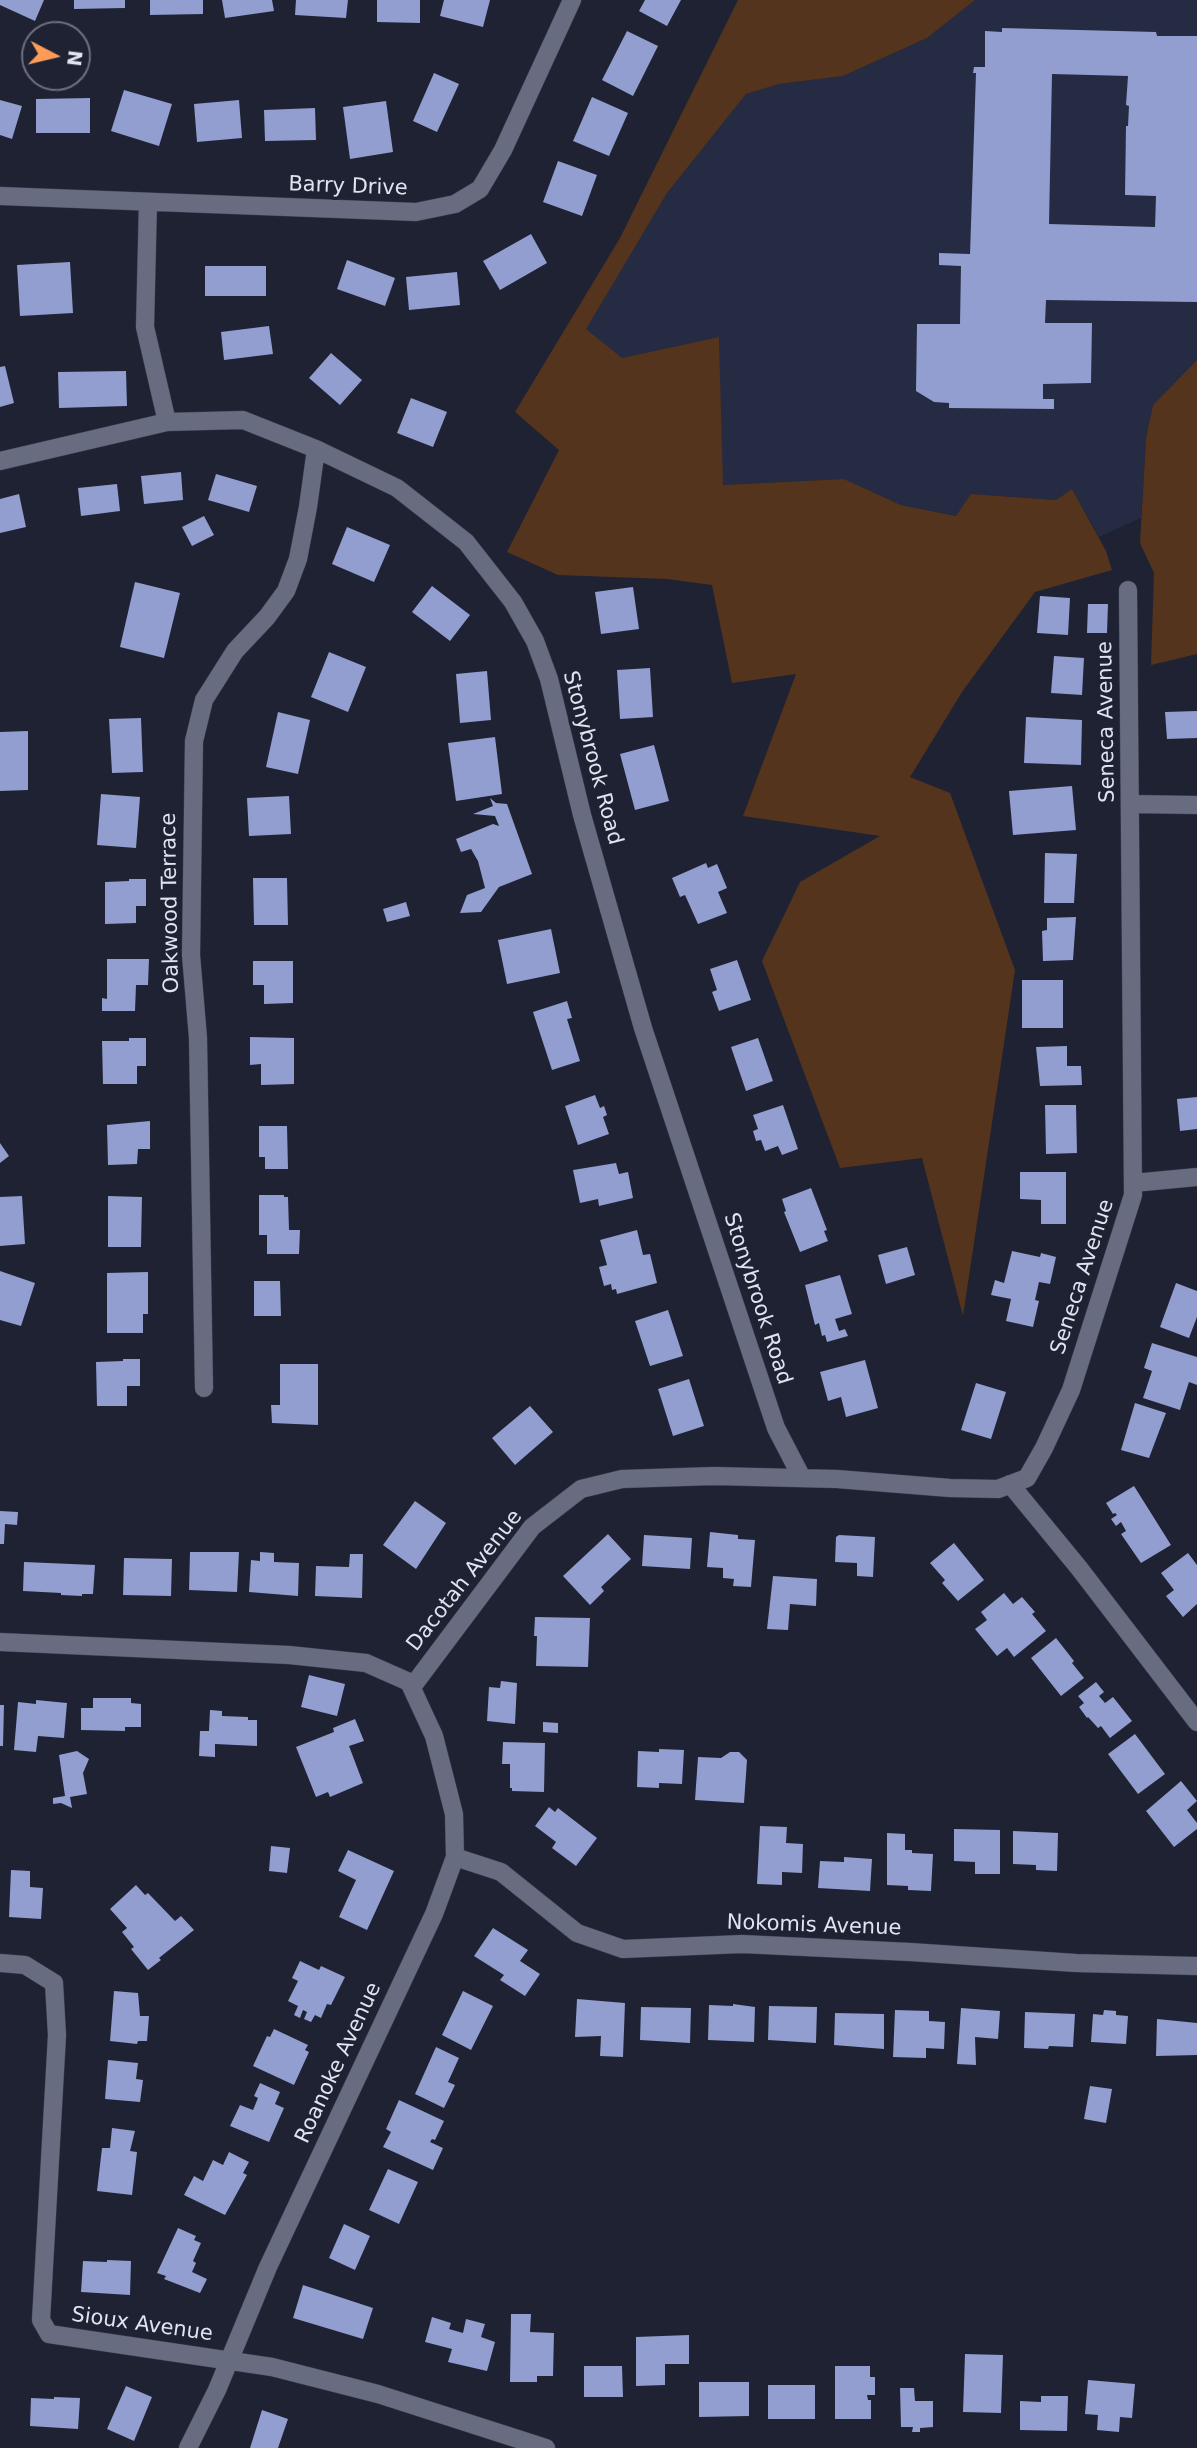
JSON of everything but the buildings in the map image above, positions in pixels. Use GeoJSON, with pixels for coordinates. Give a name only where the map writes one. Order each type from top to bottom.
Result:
{"type":"FeatureCollection","features":[{"type":"Feature","properties":{"kind":"street","name":"Barry Drive"},"geometry":{"type":"LineString","coordinates":[[0,196],[416,212],[455,204],[480,189],[503,150],[572,0]]}},
{"type":"Feature","properties":{"kind":"street"},"geometry":{"type":"LineString","coordinates":[[148,202],[145,327],[167,422]]}},
{"type":"Feature","properties":{"kind":"street","name":"Stonybrook Road"},"geometry":{"type":"LineString","coordinates":[[0,461],[167,422],[243,420],[316,449],[397,488],[466,542],[513,603],[535,641],[549,679],[582,815],[643,1028],[776,1428],[802,1478]]}},
{"type":"Feature","properties":{"kind":"street","name":"Oakwood Terrace"},"geometry":{"type":"LineString","coordinates":[[204,1388],[198,1038],[191,955],[194,741],[204,700],[235,651],[267,617],[286,591],[298,559],[316,449]]}},
{"type":"Feature","properties":{"kind":"street","name":"Seneca Avenue"},"geometry":{"type":"LineString","coordinates":[[1010,1484],[1027,1478],[1071,1390],[1133,1195],[1128,590]]}},
{"type":"Feature","properties":{"kind":"street"},"geometry":{"type":"LineString","coordinates":[[1131,804],[1197,805]]}},
{"type":"Feature","properties":{"kind":"street"},"geometry":{"type":"LineString","coordinates":[[1133,1183],[1197,1177]]}},
{"type":"Feature","properties":{"kind":"street","name":"Dacotah Avenue"},"geometry":{"type":"LineString","coordinates":[[0,1642],[289,1655],[366,1663],[409,1682],[412,1687],[532,1527],[582,1489],[622,1479],[714,1476],[802,1478],[950,1488],[998,1489],[1010,1484]]}},
{"type":"Feature","properties":{"kind":"street"},"geometry":{"type":"LineString","coordinates":[[1010,1484],[1079,1567],[1197,1722]]}},
{"type":"Feature","properties":{"kind":"street","name":"Roanoke Avenue"},"geometry":{"type":"LineString","coordinates":[[188,2448],[229,2361],[268,2267],[434,1914],[456,1857],[454,1814],[434,1736],[412,1687]]}},
{"type":"Feature","properties":{"kind":"street","name":"Nokomis Avenue"},"geometry":{"type":"LineString","coordinates":[[456,1857],[502,1872],[577,1933],[623,1949],[742,1944],[1076,1964],[1197,1966]]}},
{"type":"Feature","properties":{"kind":"street","name":"Sioux Avenue"},"geometry":{"type":"LineString","coordinates":[[0,1963],[25,1965],[54,1983],[57,2035],[41,2320],[49,2334],[272,2367],[378,2394],[546,2448]]}},
{"type":"Feature","properties":{"kind":"shaded area"},"geometry":{"type":"Polygon","coordinates":[[[738,0],[975,0],[927,38],[843,76],[779,84],[746,94],[667,193],[586,329],[622,358],[719,337],[723,485],[844,479],[901,505],[956,516],[971,494],[1056,500],[1072,489],[1106,551],[1112,570],[1035,592],[962,692],[910,777],[950,793],[1015,970],[963,1316],[922,1158],[840,1168],[762,961],[800,882],[880,836],[743,816],[796,674],[732,683],[712,585],[667,579],[558,575],[507,552],[559,450],[515,412],[620,238],[738,0]]]}},
{"type":"Feature","properties":{"kind":"shaded area"},"geometry":{"type":"Polygon","coordinates":[[[975,0],[1197,0],[1197,360],[1153,405],[1146,438],[1141,518],[1099,537],[1072,489],[1056,500],[971,494],[957,516],[901,505],[844,479],[722,485],[719,337],[622,358],[585,329],[667,193],[746,94],[779,84],[843,76],[927,38],[975,0]]]}},
{"type":"Feature","properties":{"kind":"shaded area"},"geometry":{"type":"Polygon","coordinates":[[[1197,360],[1197,654],[1151,665],[1154,573],[1140,543],[1146,438],[1153,405],[1197,360]]]}}]}
